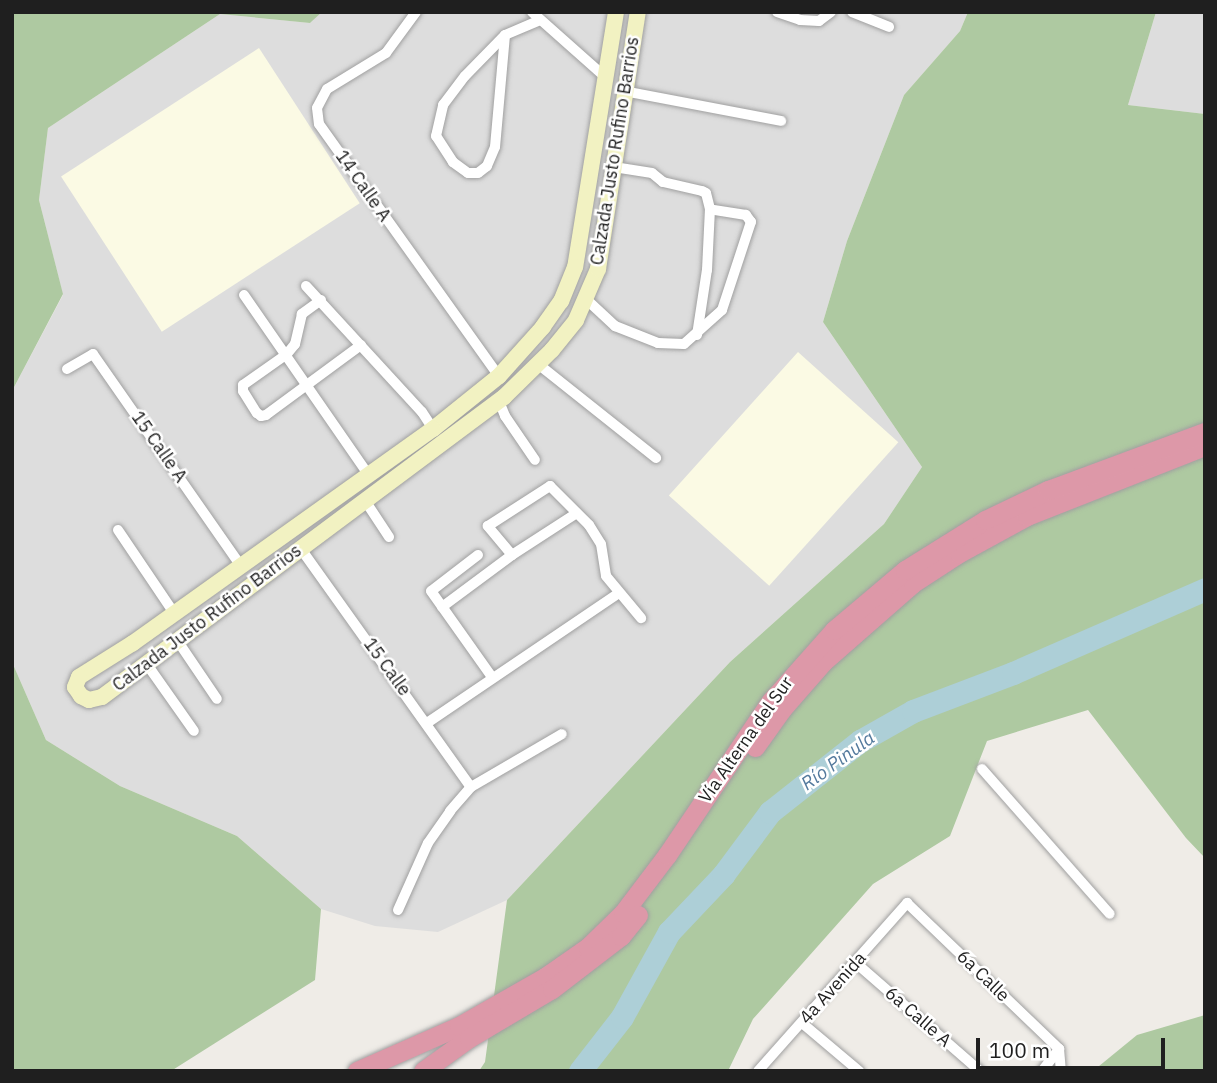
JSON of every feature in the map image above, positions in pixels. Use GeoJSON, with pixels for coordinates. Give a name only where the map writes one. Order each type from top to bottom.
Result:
{"type":"FeatureCollection","features":[{"type":"Feature","properties":{"kind":"highway","name":"Vía Alterna del Sur"},"geometry":{"type":"LineString","coordinates":[[357,1071],[459,1026],[545,977],[588,947],[618,919],[650,877],[771,701],[834,630],[905,570],[974,526],[1024,510],[1205,432]]}},
{"type":"Feature","properties":{"kind":"highway","name":"Vía Alterna del Sur"},"geometry":{"type":"LineString","coordinates":[[1052,497],[1205,446]]}},
{"type":"Feature","properties":{"kind":"highway","name":"Vía Alterna del Sur"},"geometry":{"type":"LineString","coordinates":[[423,1071],[443,1055],[552,989],[621,936],[653,896],[782,709],[824,661],[913,583],[1024,510]]}},
{"type":"Feature","properties":{"kind":"highway"},"geometry":{"type":"LineString","coordinates":[[429,1071],[443,1055]]}},
{"type":"Feature","properties":{"kind":"street","name":"14 Calle A"},"geometry":{"type":"LineString","coordinates":[[416,12],[386,53],[327,89],[317,108],[319,124],[499,376]]}},
{"type":"Feature","properties":{"kind":"street","name":"Calzada Justo Rufino Barrios"},"geometry":{"type":"LineString","coordinates":[[615,12],[575,267],[561,301],[544,327],[499,376],[433,429],[197,597],[79,677],[75,687],[82,696],[95,700],[411,468],[499,401],[538,364],[576,320],[598,269],[638,12]]}},
{"type":"Feature","properties":{"kind":"street"},"geometry":{"type":"LineString","coordinates":[[777,12],[800,20],[819,21],[831,12]]}},
{"type":"Feature","properties":{"kind":"street"},"geometry":{"type":"LineString","coordinates":[[852,12],[889,27]]}},
{"type":"Feature","properties":{"kind":"street"},"geometry":{"type":"LineString","coordinates":[[505,35],[495,147],[487,166],[478,173],[468,173],[453,162],[436,136],[438,120],[443,106],[465,76],[505,35],[536,16],[604,76]]}},
{"type":"Feature","properties":{"kind":"street"},"geometry":{"type":"LineString","coordinates":[[624,91],[782,121]]}},
{"type":"Feature","properties":{"kind":"street"},"geometry":{"type":"LineString","coordinates":[[615,167],[652,173],[663,183],[706,193],[710,209],[707,270],[697,335]]}},
{"type":"Feature","properties":{"kind":"street"},"geometry":{"type":"LineString","coordinates":[[586,299],[615,326],[658,343],[684,344],[697,335],[722,310],[751,222],[746,215],[710,209]]}},
{"type":"Feature","properties":{"kind":"street"},"geometry":{"type":"LineString","coordinates":[[582,213],[606,218]]}},
{"type":"Feature","properties":{"kind":"street"},"geometry":{"type":"LineString","coordinates":[[306,286],[362,345],[433,429]]}},
{"type":"Feature","properties":{"kind":"street"},"geometry":{"type":"LineString","coordinates":[[244,295],[368,474]]}},
{"type":"Feature","properties":{"kind":"street"},"geometry":{"type":"LineString","coordinates":[[321,300],[302,314],[295,344],[287,354],[247,379],[243,391],[261,416],[308,386],[362,345]]}},
{"type":"Feature","properties":{"kind":"street","name":"15 Calle A"},"geometry":{"type":"LineString","coordinates":[[66,369],[93,354],[241,566]]}},
{"type":"Feature","properties":{"kind":"street"},"geometry":{"type":"LineString","coordinates":[[538,364],[656,458]]}},
{"type":"Feature","properties":{"kind":"street"},"geometry":{"type":"LineString","coordinates":[[499,401],[505,416],[535,460]]}},
{"type":"Feature","properties":{"kind":"street"},"geometry":{"type":"LineString","coordinates":[[400,452],[411,468]]}},
{"type":"Feature","properties":{"kind":"street"},"geometry":{"type":"LineString","coordinates":[[512,555],[488,526],[550,486],[589,525],[601,544],[606,576],[641,618]]}},
{"type":"Feature","properties":{"kind":"street"},"geometry":{"type":"LineString","coordinates":[[366,502],[389,537]]}},
{"type":"Feature","properties":{"kind":"street"},"geometry":{"type":"LineString","coordinates":[[442,607],[512,555],[577,513]]}},
{"type":"Feature","properties":{"kind":"street"},"geometry":{"type":"LineString","coordinates":[[118,530],[174,613]]}},
{"type":"Feature","properties":{"kind":"street","name":"15 Calle"},"geometry":{"type":"LineString","coordinates":[[301,549],[471,787]]}},
{"type":"Feature","properties":{"kind":"street"},"geometry":{"type":"LineString","coordinates":[[478,555],[430,591],[492,677]]}},
{"type":"Feature","properties":{"kind":"street"},"geometry":{"type":"LineString","coordinates":[[427,723],[619,593]]}},
{"type":"Feature","properties":{"kind":"street"},"geometry":{"type":"LineString","coordinates":[[197,597],[212,615]]}},
{"type":"Feature","properties":{"kind":"street"},"geometry":{"type":"LineString","coordinates":[[177,640],[217,699]]}},
{"type":"Feature","properties":{"kind":"street"},"geometry":{"type":"LineString","coordinates":[[146,663],[194,731]]}},
{"type":"Feature","properties":{"kind":"street"},"geometry":{"type":"LineString","coordinates":[[398,910],[428,843],[471,787],[562,734]]}},
{"type":"Feature","properties":{"kind":"street"},"geometry":{"type":"LineString","coordinates":[[982,769],[1110,914]]}},
{"type":"Feature","properties":{"kind":"street","name":"4a Avenida"},"geometry":{"type":"LineString","coordinates":[[758,1071],[856,963],[906,903]]}},
{"type":"Feature","properties":{"kind":"street","name":"6a Calle"},"geometry":{"type":"LineString","coordinates":[[906,903],[1059,1049]]}},
{"type":"Feature","properties":{"kind":"street","name":"6a Calle A"},"geometry":{"type":"LineString","coordinates":[[856,963],[980,1071]]}},
{"type":"Feature","properties":{"kind":"street"},"geometry":{"type":"LineString","coordinates":[[802,1023],[859,1071]]}},
{"type":"Feature","properties":{"kind":"street"},"geometry":{"type":"LineString","coordinates":[[1042,1071],[1059,1049]]}},
{"type":"Feature","properties":{"kind":"street"},"geometry":{"type":"LineString","coordinates":[[1059,1049],[1061,1071]]}},
{"type":"Feature","properties":{"kind":"shaded area"},"geometry":{"type":"Polygon","coordinates":[[[322,12],[968,12],[960,31],[904,95],[847,241],[823,322],[922,467],[884,524],[730,662],[507,900],[438,932],[375,926],[321,909],[237,836],[120,786],[46,740],[12,662],[12,391],[63,295],[39,200],[48,128],[220,14],[310,23],[322,12]]]}},
{"type":"Feature","properties":{"kind":"shaded area"},"geometry":{"type":"Polygon","coordinates":[[[1156,12],[1205,12],[1205,114],[1128,105],[1156,12]]]}},
{"type":"Feature","properties":{"kind":"shaded area"},"geometry":{"type":"Polygon","coordinates":[[[259,48],[360,203],[162,332],[61,177],[259,48]]]}},
{"type":"Feature","properties":{"kind":"shaded area"},"geometry":{"type":"Polygon","coordinates":[[[798,352],[898,442],[769,586],[669,495],[798,352]]]}},
{"type":"Feature","properties":{"kind":"green space"},"geometry":{"type":"Polygon","coordinates":[[[12,12],[322,12],[310,23],[220,14],[48,128],[39,200],[63,294],[12,391],[12,12]]]}},
{"type":"Feature","properties":{"kind":"green space"},"geometry":{"type":"Polygon","coordinates":[[[968,12],[1156,12],[1128,105],[1205,114],[1205,858],[1186,838],[1088,710],[987,741],[950,836],[873,884],[753,1019],[728,1071],[479,1071],[485,1062],[507,900],[730,662],[884,524],[922,467],[823,322],[847,241],[904,95],[960,31],[968,12]]]}},
{"type":"Feature","properties":{"kind":"green space"},"geometry":{"type":"Polygon","coordinates":[[[12,662],[46,740],[120,786],[237,836],[321,909],[315,980],[171,1071],[12,1071],[12,662]]]}},
{"type":"Feature","properties":{"kind":"green space"},"geometry":{"type":"Polygon","coordinates":[[[1205,1015],[1205,1071],[1093,1071],[1137,1035],[1205,1015]]]}},
{"type":"Feature","properties":{"kind":"waterway","name":"Río Pinula"},"geometry":{"type":"LineString","coordinates":[[580,1071],[622,1017],[669,932],[723,875],[770,812],[860,741],[913,711],[1013,673],[1205,589]]}}]}
